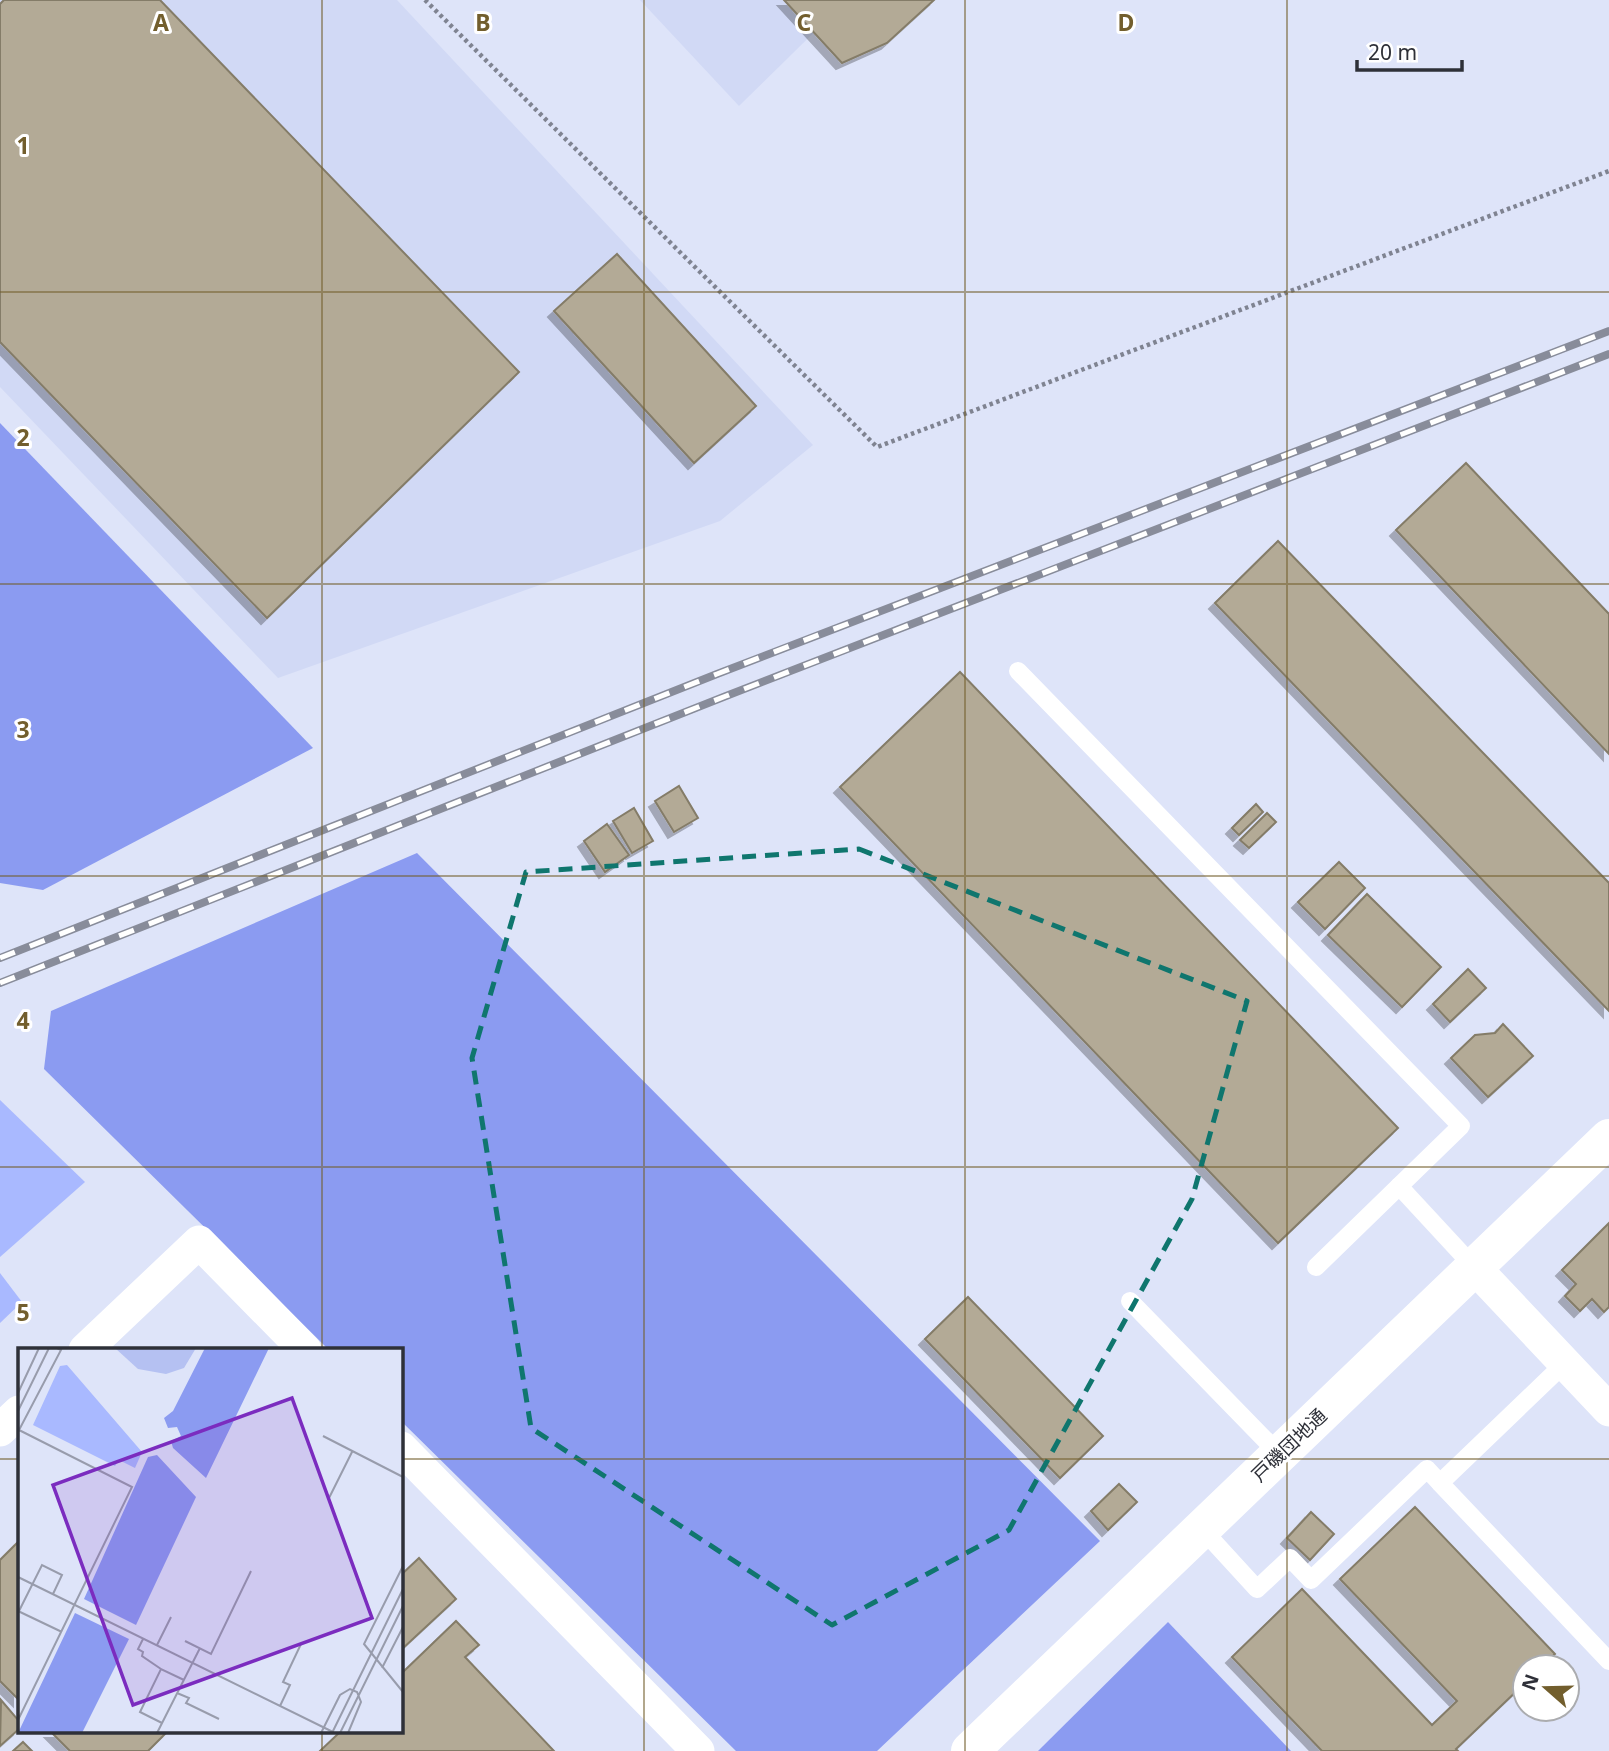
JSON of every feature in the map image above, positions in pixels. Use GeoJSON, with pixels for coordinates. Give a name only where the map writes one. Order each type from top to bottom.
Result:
{"type":"FeatureCollection","features":[{"type":"Feature","properties":{"kind":"street","name":"戸磯団地通"},"geometry":{"type":"LineString","coordinates":[[970,1751],[1609,1138]]}},
{"type":"Feature","properties":{"kind":"street"},"geometry":{"type":"LineString","coordinates":[[87,1348],[199,1242],[303,1348]]}},
{"type":"Feature","properties":{"kind":"street"},"geometry":{"type":"LineString","coordinates":[[1474,1267],[1609,1410]]}},
{"type":"Feature","properties":{"kind":"street"},"geometry":{"type":"LineString","coordinates":[[0,1430],[18,1413]]}},
{"type":"Feature","properties":{"kind":"street"},"geometry":{"type":"LineString","coordinates":[[402,1449],[698,1751]]}},
{"type":"Feature","properties":{"kind":"lane"},"geometry":{"type":"LineString","coordinates":[[1018,671],[1461,1126],[1316,1267]]}},
{"type":"Feature","properties":{"kind":"lane"},"geometry":{"type":"LineString","coordinates":[[1399,1186],[1474,1267]]}},
{"type":"Feature","properties":{"kind":"lane"},"geometry":{"type":"LineString","coordinates":[[1130,1301],[1279,1454]]}},
{"type":"Feature","properties":{"kind":"lane"},"geometry":{"type":"LineString","coordinates":[[1440,1483],[1565,1363]]}},
{"type":"Feature","properties":{"kind":"lane"},"geometry":{"type":"LineString","coordinates":[[1202,1529],[1257,1589],[1290,1558],[1311,1580],[1427,1469],[1609,1661]]}},
{"type":"Feature","properties":{"kind":"path"},"geometry":{"type":"LineString","coordinates":[[425,0],[877,447],[1609,171]]}},
{"type":"Feature","properties":{"kind":"highlighted area"},"geometry":{"type":"Polygon","coordinates":[[[859,849],[1247,1001],[1192,1199],[1009,1530],[832,1625],[531,1428],[472,1058],[526,872],[859,849]]]}},
{"type":"Feature","properties":{"kind":"shaded area"},"geometry":{"type":"Polygon","coordinates":[[[0,0],[397,0],[813,445],[720,521],[278,678],[0,387],[0,0]]]}},
{"type":"Feature","properties":{"kind":"shaded area"},"geometry":{"type":"Polygon","coordinates":[[[640,0],[847,0],[739,106],[640,0]]]}},
{"type":"Feature","properties":{"kind":"shaded area"},"geometry":{"type":"Polygon","coordinates":[[[0,423],[313,748],[43,890],[0,883],[0,423]]]}},
{"type":"Feature","properties":{"kind":"shaded area"},"geometry":{"type":"Polygon","coordinates":[[[417,853],[1100,1541],[877,1751],[736,1751],[402,1422],[402,1348],[327,1348],[44,1069],[51,1011],[417,853]]]}},
{"type":"Feature","properties":{"kind":"shaded area"},"geometry":{"type":"Polygon","coordinates":[[[0,1100],[85,1182],[0,1257],[0,1100]]]}},
{"type":"Feature","properties":{"kind":"shaded area"},"geometry":{"type":"Polygon","coordinates":[[[0,1273],[22,1302],[0,1323],[0,1273]]]}},
{"type":"Feature","properties":{"kind":"shaded area"},"geometry":{"type":"Polygon","coordinates":[[[1168,1622],[1291,1751],[1038,1751],[1168,1622]]]}},
{"type":"Feature","properties":{"kind":"building"},"geometry":{"type":"Polygon","coordinates":[[[4,0],[160,0],[519,372],[267,618],[0,342],[0,4],[4,0]]]}},
{"type":"Feature","properties":{"kind":"building"},"geometry":{"type":"Polygon","coordinates":[[[784,0],[934,0],[887,43],[842,63],[784,0]]]}},
{"type":"Feature","properties":{"kind":"building"},"geometry":{"type":"Polygon","coordinates":[[[617,254],[756,406],[694,463],[554,311],[617,254]]]}},
{"type":"Feature","properties":{"kind":"building"},"geometry":{"type":"Polygon","coordinates":[[[1466,463],[1609,614],[1609,754],[1396,530],[1466,463]]]}},
{"type":"Feature","properties":{"kind":"building"},"geometry":{"type":"Polygon","coordinates":[[[1278,541],[1609,883],[1609,1011],[1215,603],[1278,541]]]}},
{"type":"Feature","properties":{"kind":"building"},"geometry":{"type":"Polygon","coordinates":[[[960,672],[1398,1128],[1278,1243],[840,787],[960,672]]]}},
{"type":"Feature","properties":{"kind":"building"},"geometry":{"type":"Polygon","coordinates":[[[679,786],[698,818],[674,832],[655,801],[679,786]]]}},
{"type":"Feature","properties":{"kind":"building"},"geometry":{"type":"Polygon","coordinates":[[[1256,804],[1263,812],[1239,835],[1232,828],[1256,804]]]}},
{"type":"Feature","properties":{"kind":"building"},"geometry":{"type":"Polygon","coordinates":[[[634,808],[653,841],[632,853],[613,821],[634,808]]]}},
{"type":"Feature","properties":{"kind":"building"},"geometry":{"type":"Polygon","coordinates":[[[1267,813],[1276,822],[1249,848],[1240,840],[1267,813]]]}},
{"type":"Feature","properties":{"kind":"building"},"geometry":{"type":"Polygon","coordinates":[[[607,824],[629,855],[605,872],[584,841],[607,824]]]}},
{"type":"Feature","properties":{"kind":"building"},"geometry":{"type":"Polygon","coordinates":[[[1339,862],[1365,888],[1325,929],[1298,902],[1339,862]]]}},
{"type":"Feature","properties":{"kind":"building"},"geometry":{"type":"Polygon","coordinates":[[[1367,894],[1441,967],[1402,1007],[1328,935],[1367,894]]]}},
{"type":"Feature","properties":{"kind":"building"},"geometry":{"type":"Polygon","coordinates":[[[1468,969],[1486,988],[1450,1022],[1433,1004],[1468,969]]]}},
{"type":"Feature","properties":{"kind":"building"},"geometry":{"type":"Polygon","coordinates":[[[1503,1024],[1533,1056],[1488,1097],[1451,1058],[1475,1035],[1495,1033],[1503,1024]]]}},
{"type":"Feature","properties":{"kind":"building"},"geometry":{"type":"Polygon","coordinates":[[[1609,1223],[1609,1307],[1604,1312],[1592,1299],[1580,1311],[1565,1296],[1576,1284],[1562,1270],[1609,1223]]]}},
{"type":"Feature","properties":{"kind":"building"},"geometry":{"type":"Polygon","coordinates":[[[968,1297],[1103,1436],[1060,1478],[925,1339],[968,1297]]]}},
{"type":"Feature","properties":{"kind":"building"},"geometry":{"type":"Polygon","coordinates":[[[1119,1484],[1137,1502],[1108,1530],[1091,1511],[1119,1484]]]}},
{"type":"Feature","properties":{"kind":"building"},"geometry":{"type":"Polygon","coordinates":[[[1415,1507],[1554,1653],[1511,1653],[1511,1696],[1456,1749],[1458,1751],[1322,1751],[1232,1657],[1302,1589],[1432,1725],[1457,1701],[1340,1579],[1415,1507]]]}},
{"type":"Feature","properties":{"kind":"building"},"geometry":{"type":"Polygon","coordinates":[[[1311,1512],[1334,1534],[1310,1560],[1287,1538],[1311,1512]]]}},
{"type":"Feature","properties":{"kind":"building"},"geometry":{"type":"Polygon","coordinates":[[[18,1542],[18,1699],[0,1681],[0,1560],[18,1542]]]}},
{"type":"Feature","properties":{"kind":"building"},"geometry":{"type":"Polygon","coordinates":[[[419,1558],[456,1599],[402,1649],[402,1574],[419,1558]]]}},
{"type":"Feature","properties":{"kind":"building"},"geometry":{"type":"Polygon","coordinates":[[[456,1621],[479,1645],[465,1657],[554,1751],[320,1751],[338,1734],[402,1734],[402,1673],[456,1621]]]}},
{"type":"Feature","properties":{"kind":"building"},"geometry":{"type":"Polygon","coordinates":[[[1,1700],[18,1720],[18,1730],[0,1746],[1,1700]]]}},
{"type":"Feature","properties":{"kind":"building"},"geometry":{"type":"Polygon","coordinates":[[[53,1734],[165,1734],[148,1751],[70,1751],[53,1734]]]}},
{"type":"Feature","properties":{"kind":"building"},"geometry":{"type":"Polygon","coordinates":[[[23,1742],[32,1751],[13,1751],[23,1742]]]}},
{"type":"Feature","properties":{"kind":"railway"},"geometry":{"type":"LineString","coordinates":[[0,958],[717,674],[1609,331]]}},
{"type":"Feature","properties":{"kind":"railway"},"geometry":{"type":"LineString","coordinates":[[0,983],[726,696],[1609,354]]}}]}
